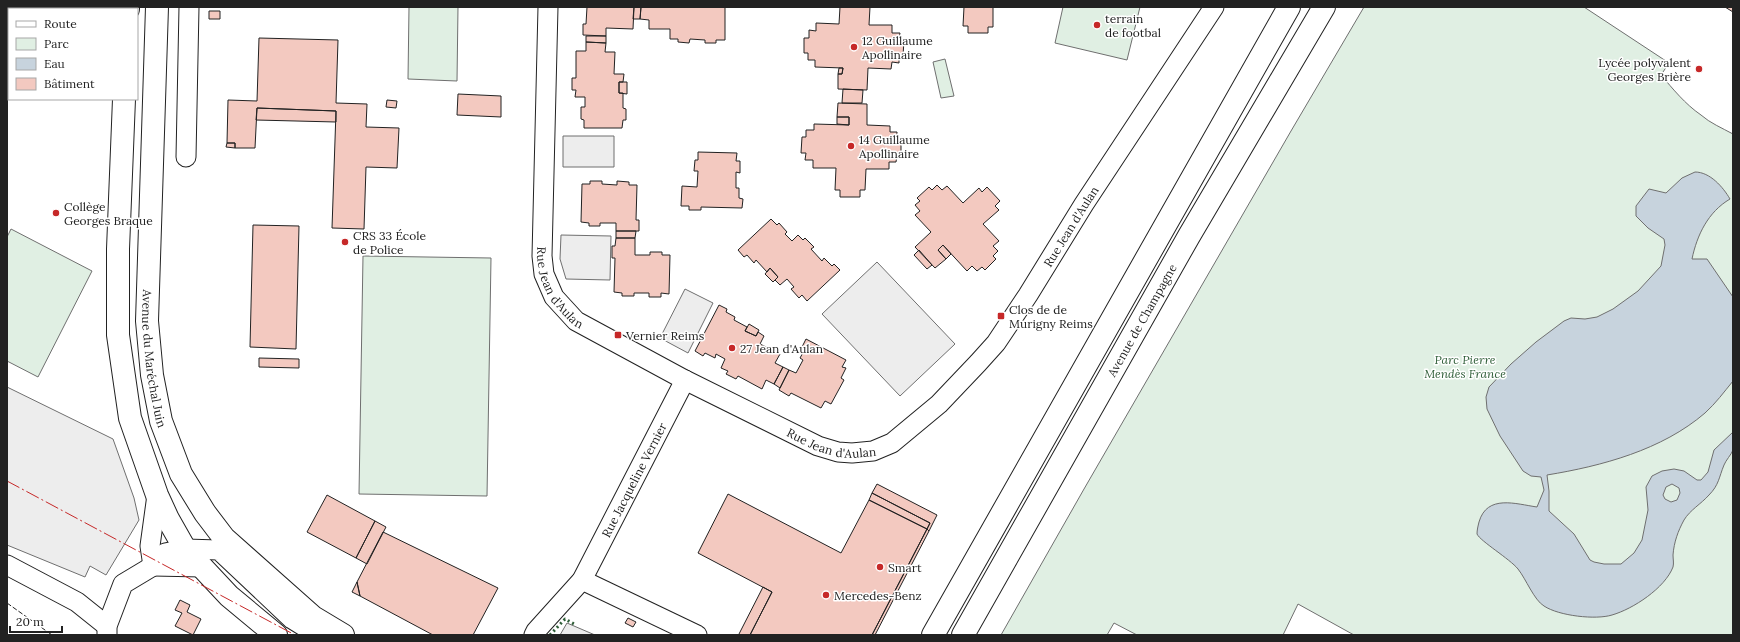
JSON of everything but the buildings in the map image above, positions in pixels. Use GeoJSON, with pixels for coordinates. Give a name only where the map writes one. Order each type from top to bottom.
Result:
{"type":"FeatureCollection","features":[{"type":"Feature","properties":{"kind":"main road","name":"Avenue du Maréchal Juin"},"geometry":{"type":"LineString","coordinates":[[157,7],[147,321],[152,375],[161,421],[181,474],[205,513],[224,538],[313,618],[343,635]]}},
{"type":"Feature","properties":{"kind":"main road"},"geometry":{"type":"LineString","coordinates":[[932,635],[1289,7]]}},
{"type":"Feature","properties":{"kind":"main road","name":"Avenue de Champagne"},"geometry":{"type":"LineString","coordinates":[[963,635],[1193,229],[1324,7]]}},
{"type":"Feature","properties":{"kind":"main road"},"geometry":{"type":"LineString","coordinates":[[124,100],[118,249],[118,335],[130,418],[157,495],[168,519],[185,548],[229,596],[276,635]]}},
{"type":"Feature","properties":{"kind":"street"},"geometry":{"type":"LineString","coordinates":[[186,157],[189,7]]}},
{"type":"Feature","properties":{"kind":"street","name":"Rue Jean d'Aulan"},"geometry":{"type":"LineString","coordinates":[[548,7],[542,256],[544,274],[554,297],[576,322],[685,380],[818,446],[838,452],[852,453],[872,451],[892,443],[939,404],[996,342],[1028,295],[1084,204],[1214,7]]}},
{"type":"Feature","properties":{"kind":"street","name":"Rue Jacqueline Vernier"},"geometry":{"type":"LineString","coordinates":[[534,635],[582,580],[685,380]]}},
{"type":"Feature","properties":{"kind":"street"},"geometry":{"type":"LineString","coordinates":[[153,566],[150,546],[157,495]]}},
{"type":"Feature","properties":{"kind":"street"},"geometry":{"type":"LineString","coordinates":[[7,565],[76,602],[107,630],[123,584],[153,566],[165,553],[185,548],[219,550],[292,619],[318,635]]}},
{"type":"Feature","properties":{"kind":"street"},"geometry":{"type":"LineString","coordinates":[[153,566],[202,567]]}},
{"type":"Feature","properties":{"kind":"street"},"geometry":{"type":"LineString","coordinates":[[582,580],[698,635]]}},
{"type":"Feature","properties":{"kind":"green space"},"geometry":{"type":"Polygon","coordinates":[[[409,7],[458,7],[457,81],[408,79],[409,7]]]}},
{"type":"Feature","properties":{"kind":"green space","name":"terrain de footbal"},"geometry":{"type":"Polygon","coordinates":[[[1063,7],[1140,7],[1127,60],[1055,43],[1063,7]]]}},
{"type":"Feature","properties":{"kind":"green space","name":"Parc Pierre Mendès France"},"geometry":{"type":"Polygon","coordinates":[[[1364,7],[1584,7],[1669,63],[1661,75],[1675,91],[1705,118],[1733,134],[1733,635],[1354,635],[1298,604],[1283,635],[1137,635],[1114,623],[1107,635],[1001,635],[1084,489],[1364,7]]]}},
{"type":"Feature","properties":{"kind":"green space"},"geometry":{"type":"Polygon","coordinates":[[[945,59],[954,96],[941,98],[933,62],[945,59]]]}},
{"type":"Feature","properties":{"kind":"green space"},"geometry":{"type":"Polygon","coordinates":[[[11,229],[92,271],[38,377],[7,361],[7,237],[11,229]]]}},
{"type":"Feature","properties":{"kind":"green space"},"geometry":{"type":"Polygon","coordinates":[[[363,256],[491,258],[487,496],[359,494],[363,256]]]}},
{"type":"Feature","properties":{"kind":"shaded area"},"geometry":{"type":"Polygon","coordinates":[[[563,136],[614,136],[614,167],[563,167],[563,136]]]}},
{"type":"Feature","properties":{"kind":"shaded area"},"geometry":{"type":"Polygon","coordinates":[[[561,235],[611,236],[610,280],[566,279],[560,259],[561,235]]]}},
{"type":"Feature","properties":{"kind":"shaded area"},"geometry":{"type":"Polygon","coordinates":[[[877,262],[955,344],[900,396],[822,314],[877,262]]]}},
{"type":"Feature","properties":{"kind":"shaded area"},"geometry":{"type":"Polygon","coordinates":[[[685,289],[713,303],[688,353],[660,338],[685,289]]]}},
{"type":"Feature","properties":{"kind":"shaded area"},"geometry":{"type":"Polygon","coordinates":[[[7,387],[113,439],[134,498],[139,520],[106,575],[90,566],[85,577],[7,545],[7,387]]]}},
{"type":"Feature","properties":{"kind":"shaded area"},"geometry":{"type":"Polygon","coordinates":[[[567,623],[595,635],[560,635],[567,623]]]}},
{"type":"Feature","properties":{"kind":"water"},"geometry":{"type":"Polygon","coordinates":[[[1695,172],[1711,177],[1720,185],[1730,199],[1715,210],[1710,217],[1700,233],[1692,259],[1707,259],[1733,297],[1733,381],[1705,413],[1688,426],[1651,447],[1589,467],[1547,475],[1549,511],[1574,534],[1590,560],[1604,564],[1621,564],[1634,553],[1642,540],[1648,510],[1646,487],[1652,476],[1662,471],[1674,469],[1684,471],[1697,480],[1701,480],[1708,472],[1714,450],[1733,432],[1734,448],[1725,463],[1715,488],[1689,513],[1684,520],[1675,541],[1673,567],[1663,583],[1638,603],[1612,615],[1587,617],[1568,615],[1540,603],[1518,569],[1477,534],[1479,522],[1483,513],[1488,507],[1495,504],[1512,503],[1537,507],[1544,490],[1541,477],[1531,476],[1523,471],[1500,436],[1487,409],[1486,397],[1489,387],[1511,364],[1536,342],[1564,321],[1571,318],[1585,319],[1597,317],[1613,309],[1638,291],[1661,266],[1665,245],[1664,239],[1648,228],[1636,216],[1636,206],[1649,189],[1666,193],[1682,178],[1695,172]],[[1672,484],[1666,487],[1663,495],[1665,499],[1671,502],[1677,500],[1680,493],[1679,488],[1672,484]]]}},
{"type":"Feature","properties":{"kind":"hedge"},"geometry":{"type":"LineString","coordinates":[[550,635],[565,619],[576,625]]}},
{"type":"Feature","properties":{"kind":"fence"},"geometry":{"type":"LineString","coordinates":[[7,603],[52,635]]}},
{"type":"Feature","properties":{"kind":"power"},"geometry":{"type":"LineString","coordinates":[[7,481],[295,635]]}},
{"type":"Feature","properties":{"kind":"place","name":"terrain de footbal"},"geometry":{"type":"Point","coordinates":[1097,25]}},
{"type":"Feature","properties":{"kind":"place","name":"12 Guillaume Apollinaire"},"geometry":{"type":"Point","coordinates":[854,47]}},
{"type":"Feature","properties":{"kind":"place","name":"Lycée polyvalent Georges Brière"},"geometry":{"type":"Point","coordinates":[1699,69]}},
{"type":"Feature","properties":{"kind":"place","name":"14 Guillaume Apollinaire"},"geometry":{"type":"Point","coordinates":[851,146]}},
{"type":"Feature","properties":{"kind":"place","name":"Collège Georges Braque"},"geometry":{"type":"Point","coordinates":[56,213]}},
{"type":"Feature","properties":{"kind":"place","name":"CRS 33 École de Police"},"geometry":{"type":"Point","coordinates":[345,242]}},
{"type":"Feature","properties":{"kind":"place","name":"Clos de de Murigny Reims"},"geometry":{"type":"Point","coordinates":[1001,316]}},
{"type":"Feature","properties":{"kind":"place","name":"Vernier Reims"},"geometry":{"type":"Point","coordinates":[618,335]}},
{"type":"Feature","properties":{"kind":"place","name":"27 Jean d'Aulan"},"geometry":{"type":"Point","coordinates":[732,348]}},
{"type":"Feature","properties":{"kind":"place","name":"Smart"},"geometry":{"type":"Point","coordinates":[880,567]}},
{"type":"Feature","properties":{"kind":"place","name":"Mercedes-Benz"},"geometry":{"type":"Point","coordinates":[826,595]}}]}
